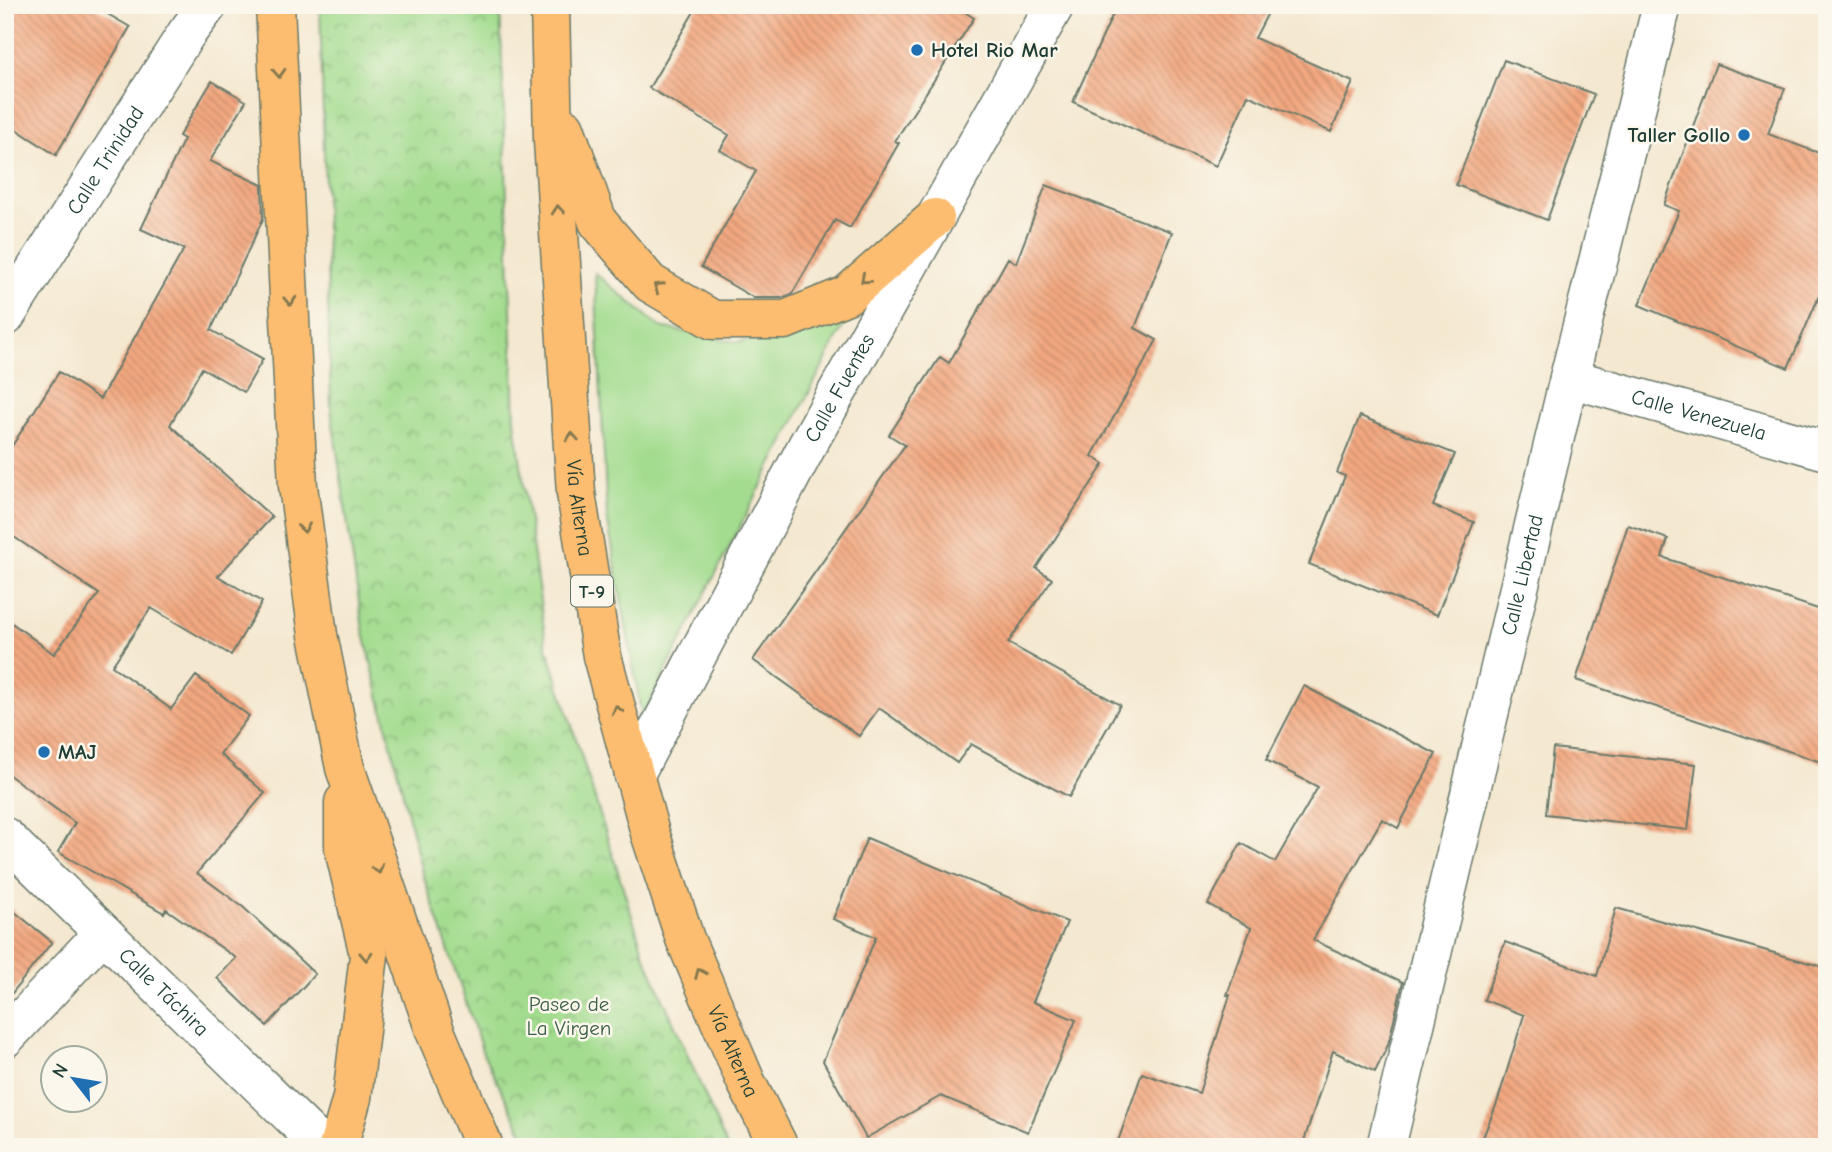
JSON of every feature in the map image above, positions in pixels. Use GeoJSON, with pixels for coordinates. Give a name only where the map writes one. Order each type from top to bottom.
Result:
{"type":"FeatureCollection","features":[{"type":"Feature","properties":{"kind":"highway"},"geometry":{"type":"LineString","coordinates":[[275,5],[298,486],[318,635],[345,768],[435,1031],[484,1147]]}},
{"type":"Feature","properties":{"kind":"highway","name":"Vía Alterna"},"geometry":{"type":"LineString","coordinates":[[550,5],[553,141],[576,493],[602,656],[650,833],[685,939],[746,1082],[779,1147]]}},
{"type":"Feature","properties":{"kind":"highway"},"geometry":{"type":"LineString","coordinates":[[552,93],[598,222],[650,282],[713,320],[785,320],[847,295],[935,218]]}},
{"type":"Feature","properties":{"kind":"highway"},"geometry":{"type":"LineString","coordinates":[[338,1147],[352,1098],[369,955],[344,849],[345,768]]}},
{"type":"Feature","properties":{"kind":"street","name":"Calle Trinidad"},"geometry":{"type":"LineString","coordinates":[[5,317],[186,34],[208,5]]}},
{"type":"Feature","properties":{"kind":"street","name":"Calle Fuentes"},"geometry":{"type":"LineString","coordinates":[[634,776],[808,444],[1055,5]]}},
{"type":"Feature","properties":{"kind":"street","name":"Calle Libertad"},"geometry":{"type":"LineString","coordinates":[[1386,1147],[1569,378],[1662,5]]}},
{"type":"Feature","properties":{"kind":"street","name":"Calle Venezuela"},"geometry":{"type":"LineString","coordinates":[[1569,378],[1827,451]]}},
{"type":"Feature","properties":{"kind":"street","name":"Calle Táchira"},"geometry":{"type":"LineString","coordinates":[[5,838],[324,1147]]}},
{"type":"Feature","properties":{"kind":"street"},"geometry":{"type":"LineString","coordinates":[[5,1038],[103,933]]}},
{"type":"Feature","properties":{"kind":"green space","name":"Paseo de La Virgen"},"geometry":{"type":"Polygon","coordinates":[[[320,5],[500,5],[515,421],[546,644],[644,954],[727,1147],[530,1147],[483,1053],[422,872],[363,629],[331,410],[320,5]]]}},
{"type":"Feature","properties":{"kind":"green space"},"geometry":{"type":"Polygon","coordinates":[[[595,273],[660,327],[737,342],[801,333],[850,313],[642,717],[607,517],[595,273]]]}},
{"type":"Feature","properties":{"kind":"building"},"geometry":{"type":"Polygon","coordinates":[[[5,5],[92,5],[130,27],[56,155],[5,122],[5,5]]]}},
{"type":"Feature","properties":{"kind":"building"},"geometry":{"type":"Polygon","coordinates":[[[698,5],[954,5],[974,18],[895,141],[899,143],[850,228],[835,220],[792,294],[781,298],[754,298],[701,267],[756,171],[720,150],[729,135],[649,88],[698,5]]]}},
{"type":"Feature","properties":{"kind":"building"},"geometry":{"type":"Polygon","coordinates":[[[1117,5],[1272,5],[1255,38],[1353,82],[1331,132],[1248,95],[1216,166],[1073,102],[1117,5]]]}},
{"type":"Feature","properties":{"kind":"building"},"geometry":{"type":"Polygon","coordinates":[[[1504,60],[1594,94],[1547,220],[1456,185],[1504,60]]]}},
{"type":"Feature","properties":{"kind":"building"},"geometry":{"type":"Polygon","coordinates":[[[1716,64],[1785,88],[1768,134],[1827,156],[1827,278],[1788,368],[1639,305],[1679,211],[1664,205],[1716,64]]]}},
{"type":"Feature","properties":{"kind":"building"},"geometry":{"type":"Polygon","coordinates":[[[212,81],[246,101],[210,161],[262,185],[263,219],[211,330],[263,359],[244,392],[202,368],[170,425],[272,517],[218,576],[262,602],[231,655],[151,608],[112,666],[171,709],[196,676],[249,716],[220,754],[265,793],[197,873],[243,907],[315,974],[267,1026],[217,978],[236,958],[166,909],[164,913],[58,852],[75,823],[5,772],[5,618],[54,654],[99,594],[5,531],[5,457],[59,372],[100,399],[184,249],[141,229],[184,139],[179,136],[212,81]]]}},
{"type":"Feature","properties":{"kind":"building"},"geometry":{"type":"Polygon","coordinates":[[[1046,185],[1172,232],[1135,328],[1157,340],[1092,456],[1104,464],[1036,568],[1052,579],[1008,643],[1120,705],[1069,797],[971,744],[957,763],[879,708],[859,736],[753,660],[905,445],[889,435],[940,357],[949,363],[1008,258],[1016,263],[1046,185]]]}},
{"type":"Feature","properties":{"kind":"building"},"geometry":{"type":"Polygon","coordinates":[[[1360,416],[1455,454],[1433,506],[1474,522],[1437,615],[1309,564],[1345,476],[1337,473],[1360,416]]]}},
{"type":"Feature","properties":{"kind":"building"},"geometry":{"type":"Polygon","coordinates":[[[1628,525],[1668,539],[1662,557],[1827,612],[1827,764],[1576,680],[1628,525]]]}},
{"type":"Feature","properties":{"kind":"building"},"geometry":{"type":"Polygon","coordinates":[[[1304,686],[1436,754],[1398,828],[1382,819],[1313,940],[1403,982],[1388,1045],[1375,1072],[1333,1051],[1302,1147],[1116,1147],[1142,1073],[1199,1093],[1230,995],[1227,995],[1251,928],[1208,904],[1241,843],[1275,862],[1318,787],[1266,760],[1304,686]]]}},
{"type":"Feature","properties":{"kind":"building"},"geometry":{"type":"Polygon","coordinates":[[[1553,748],[1696,764],[1688,830],[1546,814],[1553,748]]]}},
{"type":"Feature","properties":{"kind":"building"},"geometry":{"type":"Polygon","coordinates":[[[867,838],[1067,922],[1033,1002],[1076,1020],[1028,1132],[941,1096],[866,1138],[823,1061],[876,937],[833,919],[867,838]]]}},
{"type":"Feature","properties":{"kind":"building"},"geometry":{"type":"Polygon","coordinates":[[[5,904],[52,942],[5,1002],[5,904]]]}},
{"type":"Feature","properties":{"kind":"building"},"geometry":{"type":"Polygon","coordinates":[[[1616,908],[1827,968],[1827,1147],[1479,1147],[1497,1103],[1524,1015],[1484,1000],[1505,942],[1597,976],[1616,908]]]}},
{"type":"Feature","properties":{"kind":"place","name":"Hotel Rio Mar"},"geometry":{"type":"Point","coordinates":[917,50]}},
{"type":"Feature","properties":{"kind":"place","name":"Taller Gollo"},"geometry":{"type":"Point","coordinates":[1744,135]}},
{"type":"Feature","properties":{"kind":"place","name":"MAJ"},"geometry":{"type":"Point","coordinates":[44,752]}}]}
